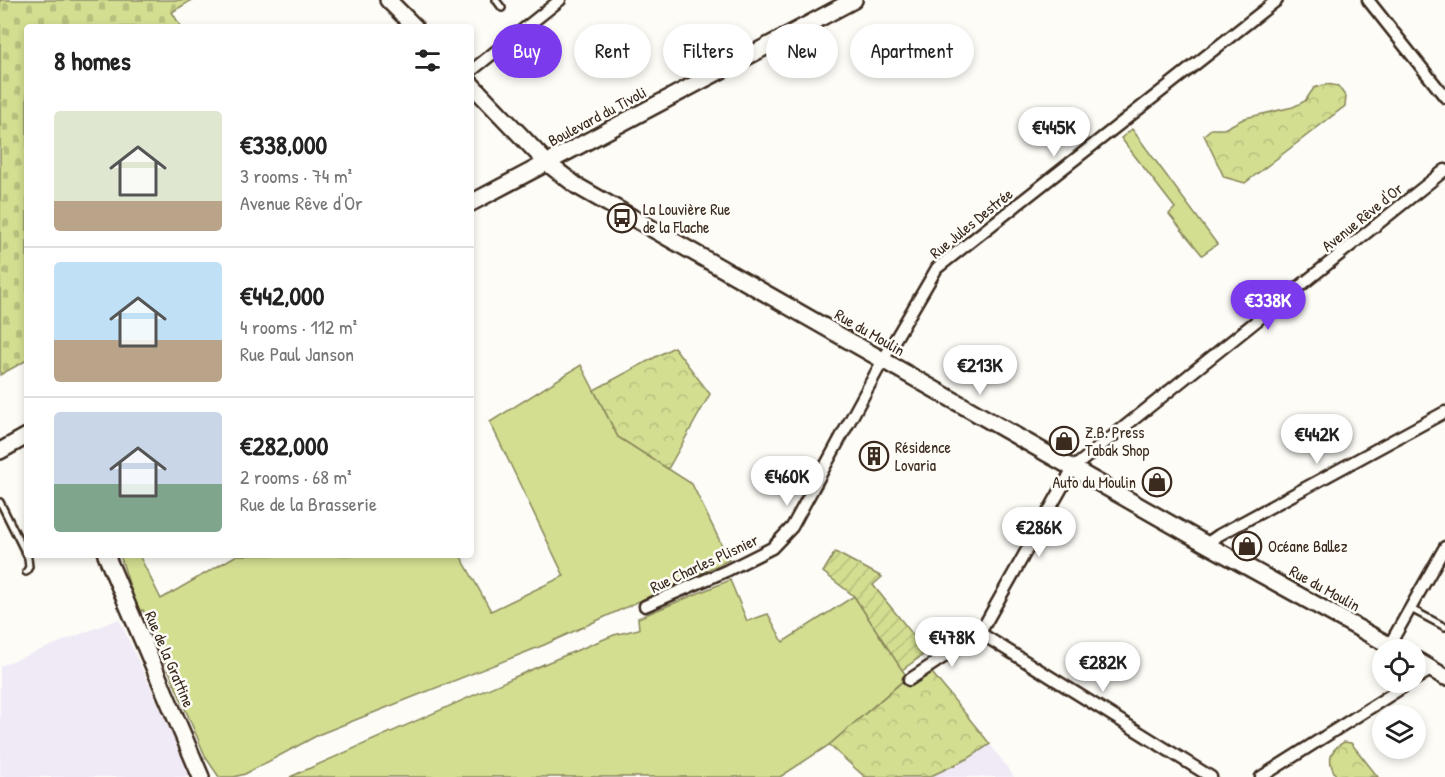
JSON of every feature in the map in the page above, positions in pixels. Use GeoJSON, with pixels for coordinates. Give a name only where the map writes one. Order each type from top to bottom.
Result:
{"type":"FeatureCollection","features":[{"type":"Feature","properties":{"kind":"street"},"geometry":{"type":"LineString","coordinates":[[388,0],[412,24]]}},
{"type":"Feature","properties":{"kind":"street"},"geometry":{"type":"LineString","coordinates":[[474,69],[560,0]]}},
{"type":"Feature","properties":{"kind":"street","name":"Rue Jules Destrée"},"geometry":{"type":"LineString","coordinates":[[884,360],[937,268],[1277,0]]}},
{"type":"Feature","properties":{"kind":"street"},"geometry":{"type":"LineString","coordinates":[[1368,0],[1445,97]]}},
{"type":"Feature","properties":{"kind":"street","name":"Boulevard du Tivoli"},"geometry":{"type":"LineString","coordinates":[[474,201],[848,1]]}},
{"type":"Feature","properties":{"kind":"street","name":"Rue du Moulin"},"geometry":{"type":"LineString","coordinates":[[474,87],[548,163],[577,186],[1206,544],[1379,639]]}},
{"type":"Feature","properties":{"kind":"street","name":"Avenue Rêve d'Or"},"geometry":{"type":"LineString","coordinates":[[1073,468],[1445,170]]}},
{"type":"Feature","properties":{"kind":"street","name":"Rue Charles Plisnier"},"geometry":{"type":"LineString","coordinates":[[645,606],[726,571],[772,548],[786,536],[884,360]]}},
{"type":"Feature","properties":{"kind":"street"},"geometry":{"type":"LineString","coordinates":[[1206,544],[1445,412]]}},
{"type":"Feature","properties":{"kind":"street"},"geometry":{"type":"LineString","coordinates":[[0,451],[24,438]]}},
{"type":"Feature","properties":{"kind":"street"},"geometry":{"type":"LineString","coordinates":[[909,680],[980,633],[1073,468]]}},
{"type":"Feature","properties":{"kind":"street"},"geometry":{"type":"LineString","coordinates":[[1398,639],[1411,609],[1445,547]]}},
{"type":"Feature","properties":{"kind":"street","name":"Rue de la Grattine"},"geometry":{"type":"LineString","coordinates":[[107,558],[201,777]]}},
{"type":"Feature","properties":{"kind":"street"},"geometry":{"type":"LineString","coordinates":[[980,633],[1211,777]]}},
{"type":"Feature","properties":{"kind":"street"},"geometry":{"type":"LineString","coordinates":[[1261,777],[1394,693]]}},
{"type":"Feature","properties":{"kind":"lane"},"geometry":{"type":"LineString","coordinates":[[496,0],[502,8]]}},
{"type":"Feature","properties":{"kind":"lane"},"geometry":{"type":"LineString","coordinates":[[0,502],[24,550]]}},
{"type":"Feature","properties":{"kind":"lane"},"geometry":{"type":"LineString","coordinates":[[26,572],[29,567],[28,558]]}},
{"type":"Feature","properties":{"kind":"lane"},"geometry":{"type":"LineString","coordinates":[[1411,609],[1445,627]]}},
{"type":"Feature","properties":{"kind":"shaded area"},"geometry":{"type":"Polygon","coordinates":[[[119,619],[192,777],[0,777],[0,666],[119,619]]]}},
{"type":"Feature","properties":{"kind":"shaded area"},"geometry":{"type":"Polygon","coordinates":[[[990,744],[1014,777],[929,777],[969,758],[990,744]]]}},
{"type":"Feature","properties":{"kind":"green space"},"geometry":{"type":"Polygon","coordinates":[[[0,0],[192,0],[172,12],[179,24],[24,24],[24,362],[0,375],[0,0]]]}},
{"type":"Feature","properties":{"kind":"green space"},"geometry":{"type":"Polygon","coordinates":[[[1327,84],[1338,86],[1346,97],[1345,106],[1245,183],[1224,177],[1204,135],[1211,129],[1224,129],[1245,118],[1293,107],[1305,101],[1314,88],[1327,84]]]}},
{"type":"Feature","properties":{"kind":"green space"},"geometry":{"type":"Polygon","coordinates":[[[1132,129],[1217,244],[1202,255],[1169,214],[1175,208],[1121,138],[1132,129]]]}},
{"type":"Feature","properties":{"kind":"green space"},"geometry":{"type":"Polygon","coordinates":[[[674,347],[710,394],[668,469],[618,437],[594,390],[674,347]]]}},
{"type":"Feature","properties":{"kind":"green space"},"geometry":{"type":"Polygon","coordinates":[[[581,365],[618,437],[692,484],[729,560],[544,645],[320,734],[245,774],[219,777],[206,758],[143,610],[138,612],[121,558],[140,558],[161,599],[232,558],[462,558],[491,611],[564,576],[490,422],[581,365]]]}},
{"type":"Feature","properties":{"kind":"green space"},"geometry":{"type":"Polygon","coordinates":[[[835,552],[882,577],[873,585],[927,652],[902,670],[854,596],[823,572],[835,552]]]}},
{"type":"Feature","properties":{"kind":"green space"},"geometry":{"type":"Polygon","coordinates":[[[730,580],[747,621],[768,614],[783,642],[854,596],[907,677],[829,745],[780,777],[290,777],[544,664],[614,635],[639,629],[638,618],[730,580]]]}},
{"type":"Feature","properties":{"kind":"green space"},"geometry":{"type":"Polygon","coordinates":[[[924,663],[990,744],[969,758],[929,777],[865,777],[829,745],[924,663]]]}},
{"type":"Feature","properties":{"kind":"green space"},"geometry":{"type":"Polygon","coordinates":[[[1344,742],[1351,743],[1378,777],[1337,777],[1331,757],[1335,749],[1344,742]]]}},
{"type":"Feature","properties":{"kind":"place","name":"La Louvière Rue de la Flache"},"geometry":{"type":"Point","coordinates":[622,218]}},
{"type":"Feature","properties":{"kind":"place","name":"Z.B. Press Tabak Shop"},"geometry":{"type":"Point","coordinates":[1064,441]}},
{"type":"Feature","properties":{"kind":"place","name":"Résidence Lovaria"},"geometry":{"type":"Point","coordinates":[874,456]}},
{"type":"Feature","properties":{"kind":"place","name":"Auto du Moulin"},"geometry":{"type":"Point","coordinates":[1157,482]}},
{"type":"Feature","properties":{"kind":"place","name":"Océane Ballez"},"geometry":{"type":"Point","coordinates":[1247,546]}}]}
